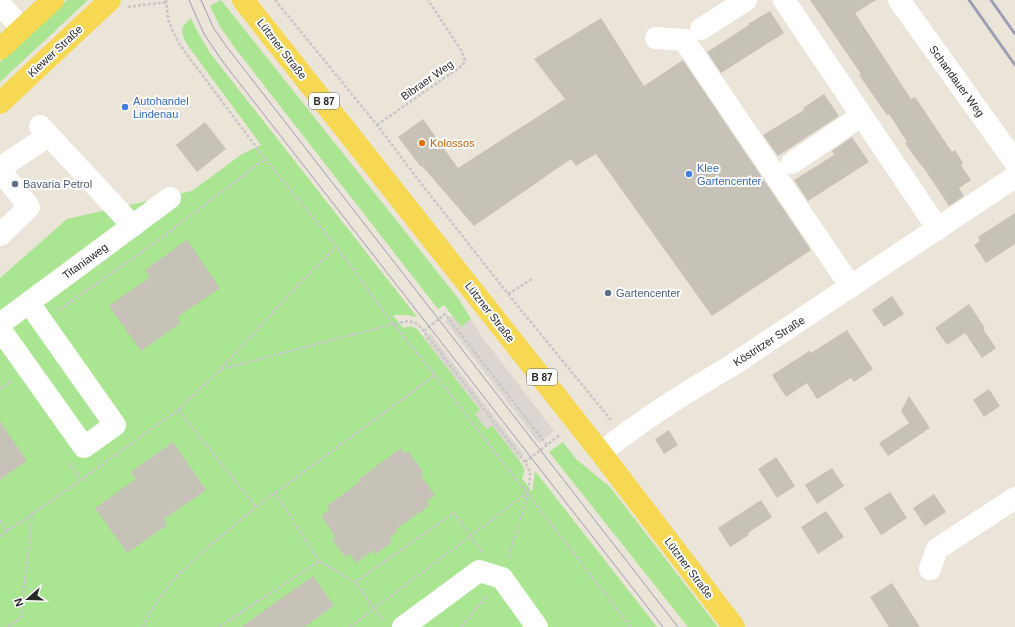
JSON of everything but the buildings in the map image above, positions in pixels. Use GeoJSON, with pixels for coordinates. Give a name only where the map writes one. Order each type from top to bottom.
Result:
{"type":"FeatureCollection","features":[{"type":"Feature","properties":{"kind":"main road"},"geometry":{"type":"LineString","coordinates":[[0,49],[53,0]]}},
{"type":"Feature","properties":{"kind":"main road","name":"Lützner Straße"},"geometry":{"type":"LineString","coordinates":[[243,0],[601,453],[734,627]]}},
{"type":"Feature","properties":{"kind":"main road","name":"Kiewer Straße"},"geometry":{"type":"LineString","coordinates":[[0,103],[104,5]]}},
{"type":"Feature","properties":{"kind":"street"},"geometry":{"type":"LineString","coordinates":[[702,29],[746,0]]}},
{"type":"Feature","properties":{"kind":"street"},"geometry":{"type":"LineString","coordinates":[[784,0],[938,229]]}},
{"type":"Feature","properties":{"kind":"street","name":"Schandauer Weg"},"geometry":{"type":"LineString","coordinates":[[899,0],[1015,162]]}},
{"type":"Feature","properties":{"kind":"street"},"geometry":{"type":"LineString","coordinates":[[0,5],[22,28]]}},
{"type":"Feature","properties":{"kind":"street"},"geometry":{"type":"LineString","coordinates":[[656,38],[684,40],[851,287]]}},
{"type":"Feature","properties":{"kind":"street"},"geometry":{"type":"LineString","coordinates":[[792,163],[861,116]]}},
{"type":"Feature","properties":{"kind":"street"},"geometry":{"type":"LineString","coordinates":[[0,235],[29,207],[0,169],[44,131],[133,226]]}},
{"type":"Feature","properties":{"kind":"street","name":"Köstritzer Straße"},"geometry":{"type":"LineString","coordinates":[[601,453],[624,434],[731,366],[1015,177]]}},
{"type":"Feature","properties":{"kind":"street","name":"Titaniaweg"},"geometry":{"type":"LineString","coordinates":[[0,324],[170,198]]}},
{"type":"Feature","properties":{"kind":"street"},"geometry":{"type":"LineString","coordinates":[[0,329],[84,447],[116,425],[29,303]]}},
{"type":"Feature","properties":{"kind":"street"},"geometry":{"type":"LineString","coordinates":[[930,569],[937,549],[1015,498]]}},
{"type":"Feature","properties":{"kind":"street"},"geometry":{"type":"LineString","coordinates":[[403,627],[479,571],[502,578],[536,627]]}},
{"type":"Feature","properties":{"kind":"path"},"geometry":{"type":"LineString","coordinates":[[275,0],[377,125],[508,294],[624,434]]}},
{"type":"Feature","properties":{"kind":"path","name":"Bibraer Weg"},"geometry":{"type":"LineString","coordinates":[[377,125],[463,65],[465,60],[461,50],[428,0]]}},
{"type":"Feature","properties":{"kind":"path"},"geometry":{"type":"LineString","coordinates":[[104,5],[167,1],[168,19],[180,45],[265,159],[336,246],[393,324],[435,375],[631,627]]}},
{"type":"Feature","properties":{"kind":"path"},"geometry":{"type":"LineString","coordinates":[[43,322],[148,248],[265,159]]}},
{"type":"Feature","properties":{"kind":"path"},"geometry":{"type":"LineString","coordinates":[[0,536],[82,480],[178,410],[221,369],[336,246]]}},
{"type":"Feature","properties":{"kind":"path"},"geometry":{"type":"LineString","coordinates":[[508,294],[532,279]]}},
{"type":"Feature","properties":{"kind":"path"},"geometry":{"type":"LineString","coordinates":[[424,331],[446,314],[547,445]]}},
{"type":"Feature","properties":{"kind":"path"},"geometry":{"type":"LineString","coordinates":[[221,369],[393,324],[408,321],[418,324],[525,462],[530,473],[527,493],[502,578],[461,627]]}},
{"type":"Feature","properties":{"kind":"path"},"geometry":{"type":"LineString","coordinates":[[143,627],[149,614],[171,582],[199,554],[275,492],[435,375]]}},
{"type":"Feature","properties":{"kind":"path"},"geometry":{"type":"LineString","coordinates":[[178,410],[256,507]]}},
{"type":"Feature","properties":{"kind":"path"},"geometry":{"type":"LineString","coordinates":[[525,462],[576,422]]}},
{"type":"Feature","properties":{"kind":"path"},"geometry":{"type":"LineString","coordinates":[[275,492],[319,561],[355,582],[388,627]]}},
{"type":"Feature","properties":{"kind":"path"},"geometry":{"type":"LineString","coordinates":[[350,627],[527,493]]}},
{"type":"Feature","properties":{"kind":"path"},"geometry":{"type":"LineString","coordinates":[[355,582],[454,513],[502,578]]}},
{"type":"Feature","properties":{"kind":"path"},"geometry":{"type":"LineString","coordinates":[[8,627],[21,618],[32,514]]}},
{"type":"Feature","properties":{"kind":"path"},"geometry":{"type":"LineString","coordinates":[[0,520],[7,531]]}},
{"type":"Feature","properties":{"kind":"path"},"geometry":{"type":"LineString","coordinates":[[219,627],[319,561]]}},
{"type":"Feature","properties":{"kind":"green space"},"geometry":{"type":"Polygon","coordinates":[[[67,0],[88,0],[0,82],[0,62],[67,0]]]}},
{"type":"Feature","properties":{"kind":"green space"},"geometry":{"type":"Polygon","coordinates":[[[221,0],[458,298],[471,319],[461,327],[444,305],[438,309],[235,48],[219,25],[210,6],[221,0]]]}},
{"type":"Feature","properties":{"kind":"green space"},"geometry":{"type":"Polygon","coordinates":[[[191,18],[210,53],[417,317],[393,315],[403,328],[414,327],[417,329],[480,410],[487,429],[492,425],[523,465],[524,474],[522,478],[532,492],[535,471],[657,627],[0,627],[0,278],[67,219],[192,191],[242,154],[261,145],[186,43],[182,29],[191,18]]]}},
{"type":"Feature","properties":{"kind":"green space"},"geometry":{"type":"Polygon","coordinates":[[[563,442],[576,459],[610,487],[718,627],[688,627],[549,452],[563,442]]]}},
{"type":"Feature","properties":{"kind":"shaded area"},"geometry":{"type":"Polygon","coordinates":[[[452,316],[461,327],[471,319],[483,338],[554,431],[539,443],[445,321],[452,316]]]}},
{"type":"Feature","properties":{"kind":"shaded area"},"geometry":{"type":"Polygon","coordinates":[[[430,333],[524,455],[518,459],[492,425],[486,429],[475,414],[480,410],[424,338],[430,333]]]}},
{"type":"Feature","properties":{"kind":"tram line"},"geometry":{"type":"LineString","coordinates":[[189,0],[204,34],[223,62],[663,627]]}},
{"type":"Feature","properties":{"kind":"tram line"},"geometry":{"type":"LineString","coordinates":[[201,0],[213,27],[226,46],[678,627]]}},
{"type":"Feature","properties":{"kind":"railway"},"geometry":{"type":"LineString","coordinates":[[969,0],[1015,65]]}},
{"type":"Feature","properties":{"kind":"railway"},"geometry":{"type":"LineString","coordinates":[[991,0],[1015,34]]}},
{"type":"Feature","properties":{"kind":"place","name":"Autohandel Lindenau"},"geometry":{"type":"Point","coordinates":[125,107]}},
{"type":"Feature","properties":{"kind":"place","name":"Kolossos"},"geometry":{"type":"Point","coordinates":[422,143]}},
{"type":"Feature","properties":{"kind":"place","name":"Klee Gartencenter"},"geometry":{"type":"Point","coordinates":[689,174]}},
{"type":"Feature","properties":{"kind":"place","name":"Bavaria Petrol"},"geometry":{"type":"Point","coordinates":[15,184]}},
{"type":"Feature","properties":{"kind":"place","name":"Gartencenter"},"geometry":{"type":"Point","coordinates":[608,293]}}]}
